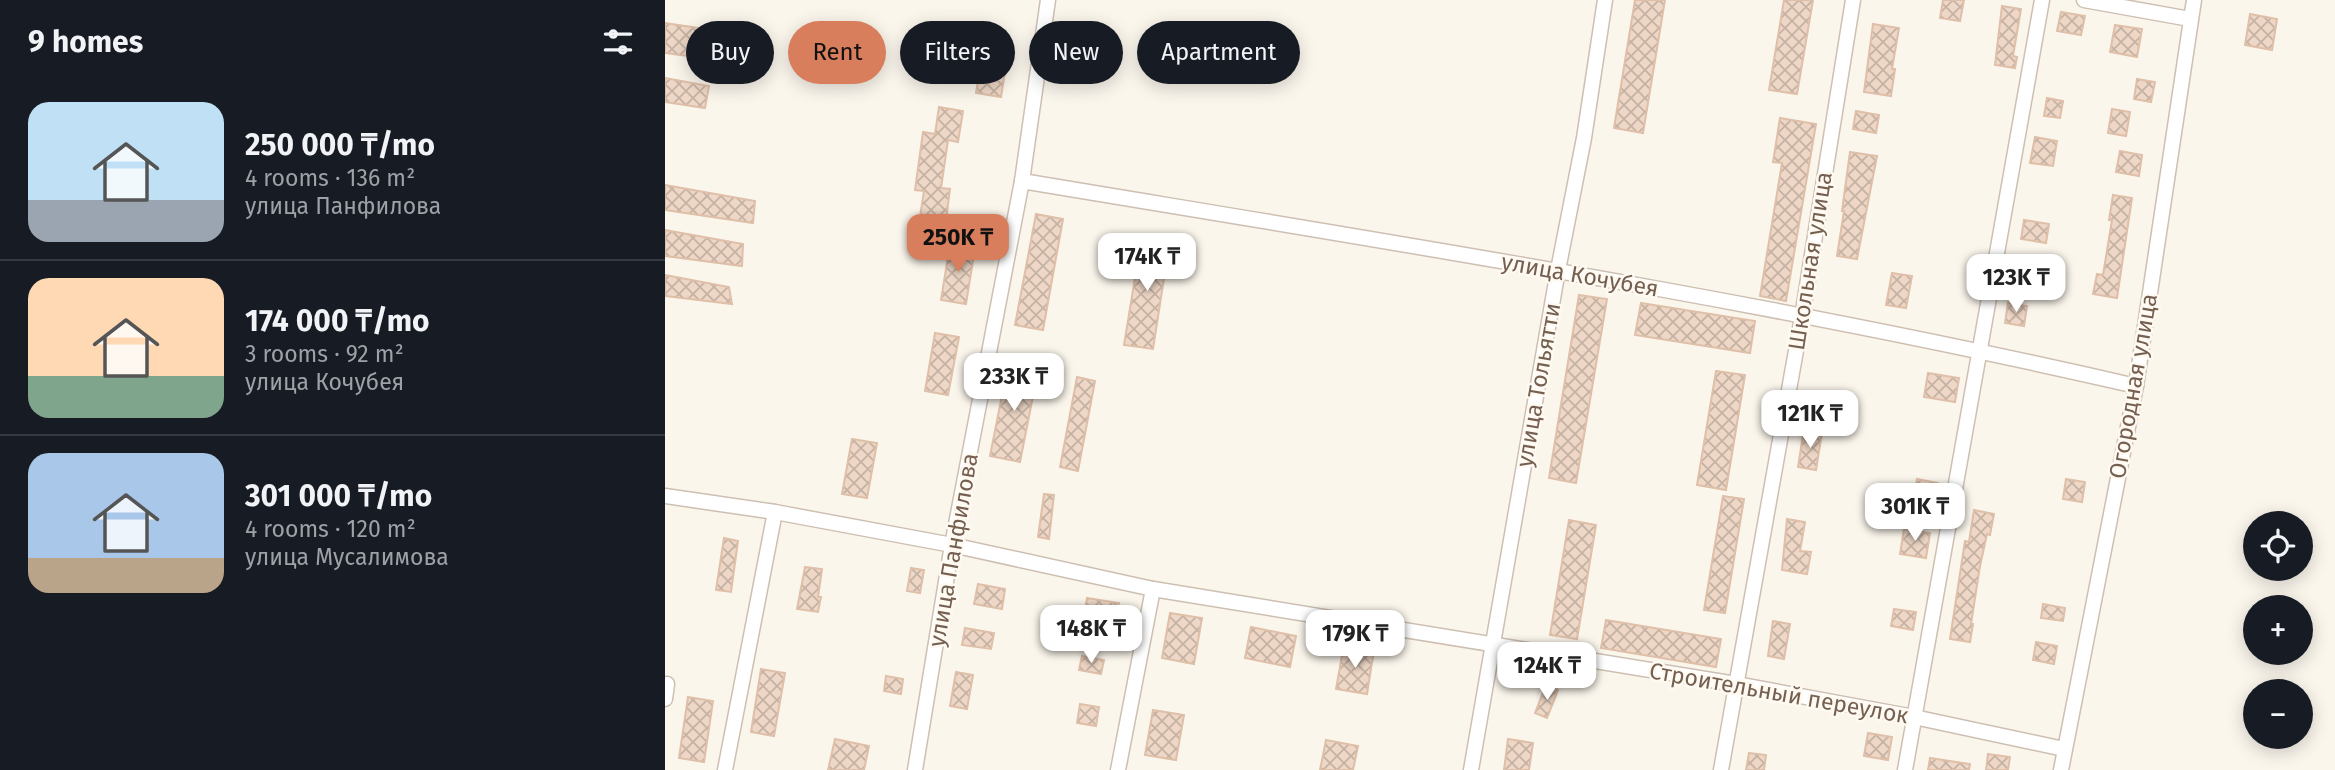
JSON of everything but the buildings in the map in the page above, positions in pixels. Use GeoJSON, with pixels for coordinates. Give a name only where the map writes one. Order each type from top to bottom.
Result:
{"type":"FeatureCollection","features":[{"type":"Feature","properties":{"kind":"street","name":"улица Панфилова"},"geometry":{"type":"LineString","coordinates":[[915,770],[952,545],[1022,181],[1048,0]]}},
{"type":"Feature","properties":{"kind":"street","name":"улица Тольятти"},"geometry":{"type":"LineString","coordinates":[[1471,770],[1558,270],[1584,138],[1605,0]]}},
{"type":"Feature","properties":{"kind":"street","name":"Школьная улица"},"geometry":{"type":"LineString","coordinates":[[1721,770],[1801,317],[1853,0]]}},
{"type":"Feature","properties":{"kind":"street"},"geometry":{"type":"LineString","coordinates":[[1905,770],[2042,0]]}},
{"type":"Feature","properties":{"kind":"street"},"geometry":{"type":"LineString","coordinates":[[2084,0],[2190,19]]}},
{"type":"Feature","properties":{"kind":"street","name":"Огородная улица"},"geometry":{"type":"LineString","coordinates":[[2061,770],[2136,386],[2194,0]]}},
{"type":"Feature","properties":{"kind":"street","name":"улица Кочубея"},"geometry":{"type":"LineString","coordinates":[[1022,181],[1558,270],[1981,351],[2136,386]]}},
{"type":"Feature","properties":{"kind":"street","name":"Строительный переулок"},"geometry":{"type":"LineString","coordinates":[[665,496],[775,512],[952,545],[1153,589],[1736,684],[1914,717],[2064,749]]}},
{"type":"Feature","properties":{"kind":"street"},"geometry":{"type":"LineString","coordinates":[[725,770],[775,512]]}},
{"type":"Feature","properties":{"kind":"street"},"geometry":{"type":"LineString","coordinates":[[1118,770],[1153,589]]}},
{"type":"Feature","properties":{"kind":"street"},"geometry":{"type":"LineString","coordinates":[[665,699],[667,684]]}}]}
